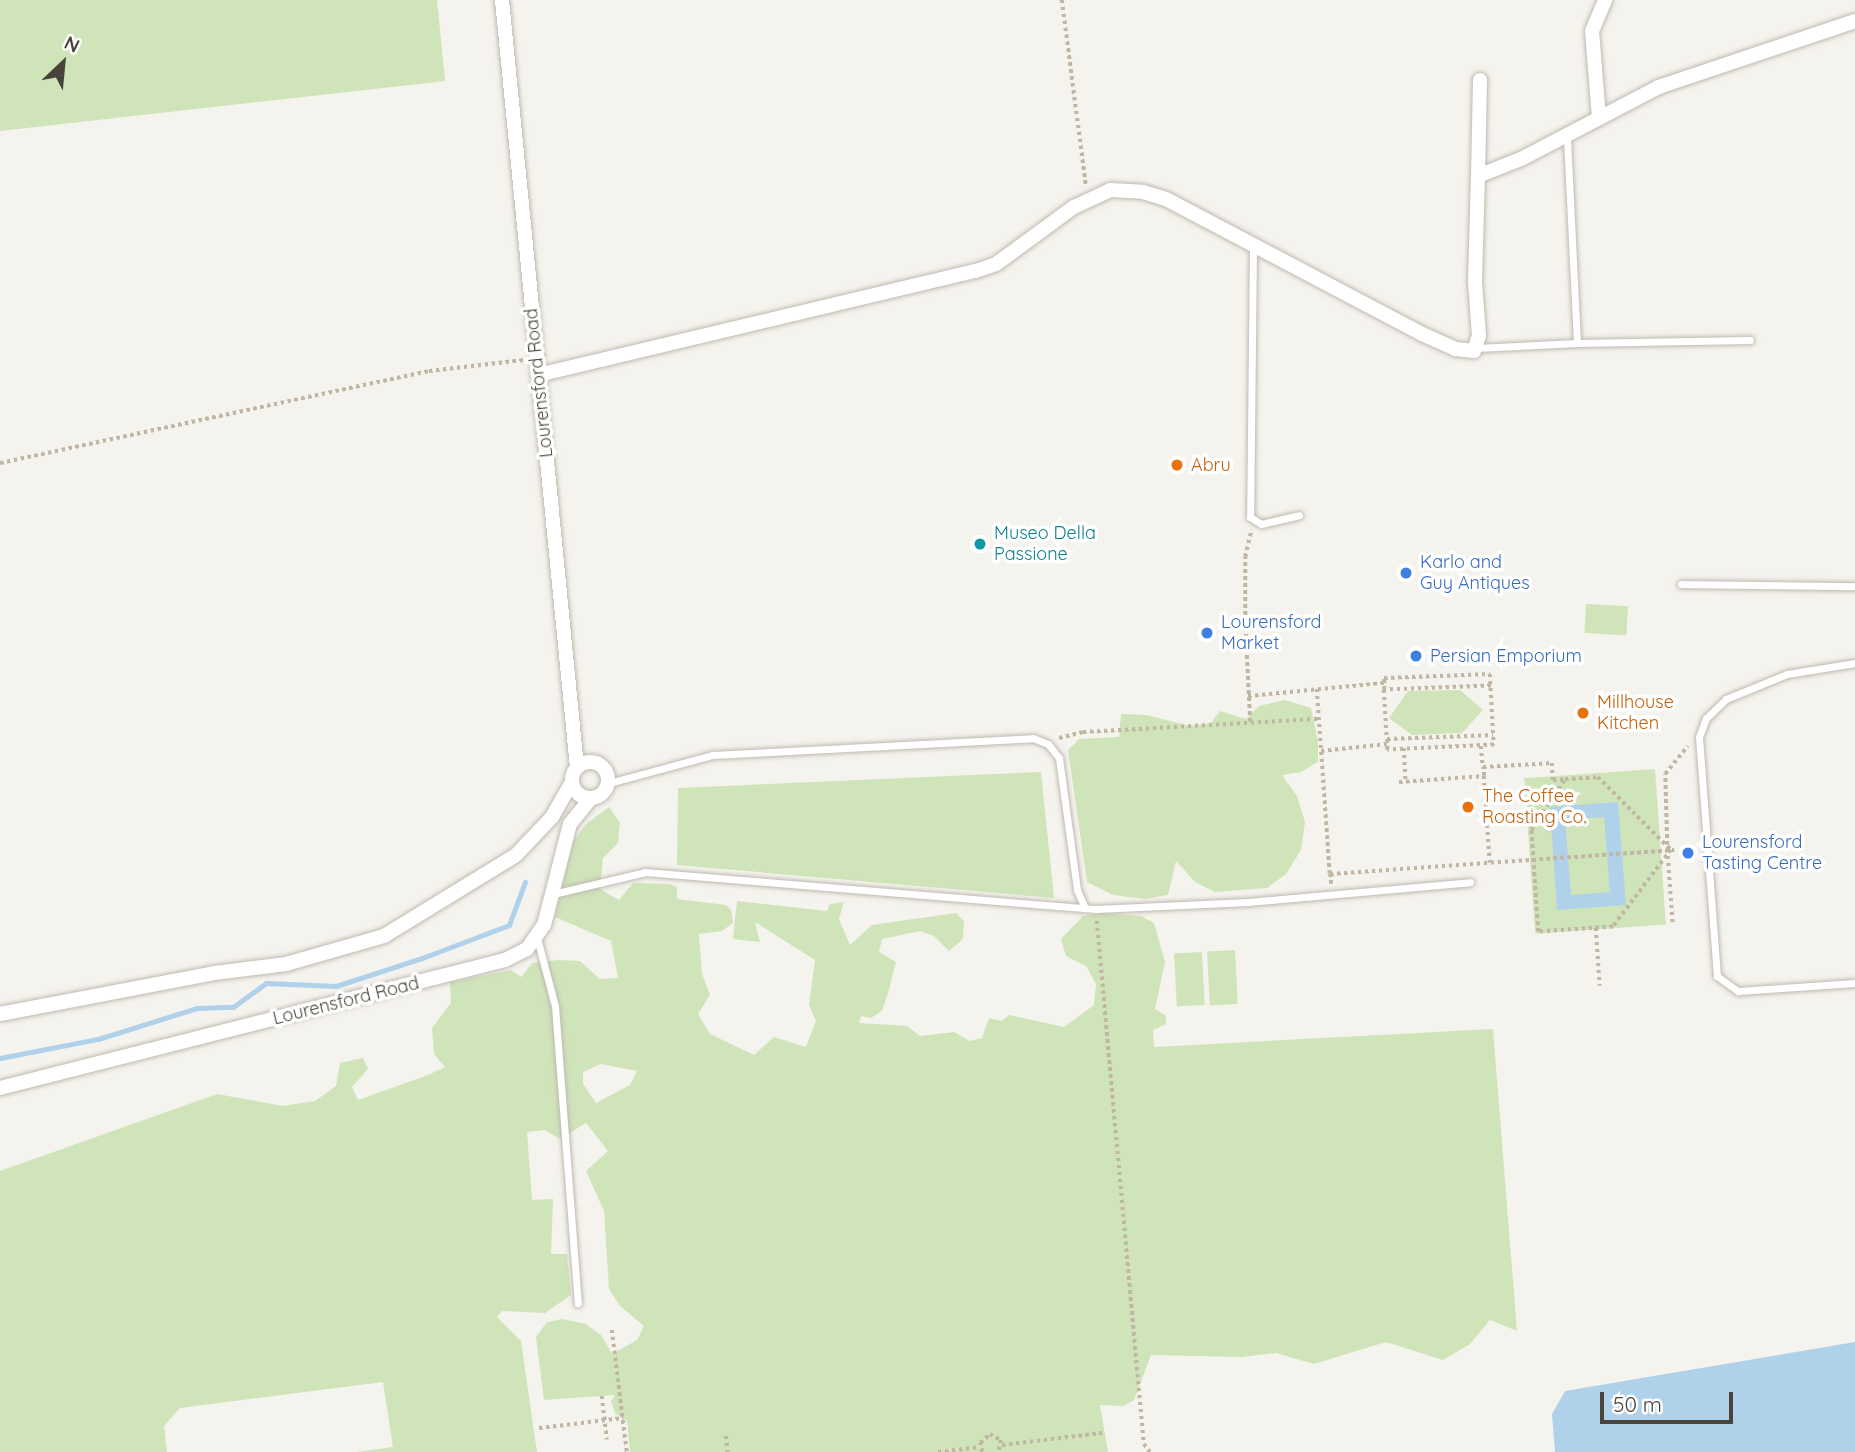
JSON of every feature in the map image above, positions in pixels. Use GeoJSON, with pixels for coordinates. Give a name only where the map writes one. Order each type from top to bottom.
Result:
{"type":"FeatureCollection","features":[{"type":"Feature","properties":{"kind":"street","name":"Lourensford Road"},"geometry":{"type":"LineString","coordinates":[[502,0],[577,767]]}},
{"type":"Feature","properties":{"kind":"street"},"geometry":{"type":"LineString","coordinates":[[1599,118],[1592,41],[1605,0]]}},
{"type":"Feature","properties":{"kind":"street"},"geometry":{"type":"LineString","coordinates":[[1478,176],[1567,135],[1659,87],[1855,21]]}},
{"type":"Feature","properties":{"kind":"street"},"geometry":{"type":"LineString","coordinates":[[538,375],[976,271],[996,264],[1089,197],[1110,190],[1143,192],[1253,245],[1422,334],[1468,352],[1477,348],[1480,79]]}},
{"type":"Feature","properties":{"kind":"street"},"geometry":{"type":"LineString","coordinates":[[0,1014],[214,973],[286,964],[384,936],[516,855],[552,817],[572,782],[577,767],[598,763],[609,783],[599,796],[591,798],[582,796],[572,782]]}},
{"type":"Feature","properties":{"kind":"street"},"geometry":{"type":"LineString","coordinates":[[537,938],[553,894],[570,824],[591,798]]}},
{"type":"Feature","properties":{"kind":"street","name":"Lourensford Road"},"geometry":{"type":"LineString","coordinates":[[0,1088],[481,967],[527,949],[537,938]]}},
{"type":"Feature","properties":{"kind":"lane"},"geometry":{"type":"LineString","coordinates":[[1567,135],[1577,343]]}},
{"type":"Feature","properties":{"kind":"lane"},"geometry":{"type":"LineString","coordinates":[[1253,245],[1253,522],[1271,523],[1299,515]]}},
{"type":"Feature","properties":{"kind":"lane"},"geometry":{"type":"LineString","coordinates":[[1477,348],[1749,340]]}},
{"type":"Feature","properties":{"kind":"lane"},"geometry":{"type":"LineString","coordinates":[[1681,584],[1855,586]]}},
{"type":"Feature","properties":{"kind":"lane"},"geometry":{"type":"LineString","coordinates":[[1855,663],[1760,683],[1718,704],[1706,718],[1700,735],[1717,976],[1738,991],[1855,983]]}},
{"type":"Feature","properties":{"kind":"lane"},"geometry":{"type":"LineString","coordinates":[[609,783],[713,755],[1025,737],[1048,744],[1062,767],[1077,890],[1085,908]]}},
{"type":"Feature","properties":{"kind":"lane"},"geometry":{"type":"LineString","coordinates":[[553,894],[645,872],[1096,909],[1470,882]]}},
{"type":"Feature","properties":{"kind":"lane"},"geometry":{"type":"LineString","coordinates":[[537,938],[555,1006],[578,1303]]}},
{"type":"Feature","properties":{"kind":"path"},"geometry":{"type":"LineString","coordinates":[[1062,0],[1089,197]]}},
{"type":"Feature","properties":{"kind":"path"},"geometry":{"type":"LineString","coordinates":[[0,463],[429,371],[537,359]]}},
{"type":"Feature","properties":{"kind":"path"},"geometry":{"type":"LineString","coordinates":[[1250,722],[1245,557],[1253,522]]}},
{"type":"Feature","properties":{"kind":"path"},"geometry":{"type":"LineString","coordinates":[[1490,674],[1493,745],[1387,750],[1384,683],[1384,678],[1490,674]]}},
{"type":"Feature","properties":{"kind":"path"},"geometry":{"type":"LineString","coordinates":[[1248,696],[1384,683]]}},
{"type":"Feature","properties":{"kind":"path"},"geometry":{"type":"LineString","coordinates":[[1384,690],[1491,686]]}},
{"type":"Feature","properties":{"kind":"path"},"geometry":{"type":"LineString","coordinates":[[1317,689],[1332,894]]}},
{"type":"Feature","properties":{"kind":"path"},"geometry":{"type":"LineString","coordinates":[[1048,744],[1083,732],[1319,719]]}},
{"type":"Feature","properties":{"kind":"path"},"geometry":{"type":"LineString","coordinates":[[1321,751],[1387,742],[1493,735]]}},
{"type":"Feature","properties":{"kind":"path"},"geometry":{"type":"LineString","coordinates":[[1673,926],[1667,766],[1700,735]]}},
{"type":"Feature","properties":{"kind":"path"},"geometry":{"type":"LineString","coordinates":[[1482,746],[1490,863]]}},
{"type":"Feature","properties":{"kind":"path"},"geometry":{"type":"LineString","coordinates":[[1404,748],[1406,782]]}},
{"type":"Feature","properties":{"kind":"path"},"geometry":{"type":"LineString","coordinates":[[1483,767],[1552,763],[1553,780],[1598,777],[1669,850]]}},
{"type":"Feature","properties":{"kind":"path"},"geometry":{"type":"LineString","coordinates":[[1399,782],[1484,776]]}},
{"type":"Feature","properties":{"kind":"path"},"geometry":{"type":"LineString","coordinates":[[1565,779],[1531,830],[1538,932],[1613,927],[1669,850]]}},
{"type":"Feature","properties":{"kind":"path"},"geometry":{"type":"LineString","coordinates":[[1330,874],[1669,850]]}},
{"type":"Feature","properties":{"kind":"path"},"geometry":{"type":"LineString","coordinates":[[1096,909],[1144,1444],[1150,1452]]}},
{"type":"Feature","properties":{"kind":"path"},"geometry":{"type":"LineString","coordinates":[[1596,928],[1600,986]]}},
{"type":"Feature","properties":{"kind":"path"},"geometry":{"type":"LineString","coordinates":[[612,1330],[626,1452]]}},
{"type":"Feature","properties":{"kind":"path"},"geometry":{"type":"LineString","coordinates":[[602,1396],[607,1440]]}},
{"type":"Feature","properties":{"kind":"path"},"geometry":{"type":"LineString","coordinates":[[539,1428],[622,1419]]}},
{"type":"Feature","properties":{"kind":"path"},"geometry":{"type":"LineString","coordinates":[[938,1452],[981,1450],[982,1438],[990,1434],[1002,1445],[1102,1433]]}},
{"type":"Feature","properties":{"kind":"path"},"geometry":{"type":"LineString","coordinates":[[726,1436],[727,1452]]}},
{"type":"Feature","properties":{"kind":"path"},"geometry":{"type":"LineString","coordinates":[[999,1452],[1002,1445]]}},
{"type":"Feature","properties":{"kind":"green space"},"geometry":{"type":"Polygon","coordinates":[[[0,0],[437,0],[445,81],[0,131],[0,0]]]}},
{"type":"Feature","properties":{"kind":"green space"},"geometry":{"type":"Polygon","coordinates":[[[1586,604],[1628,606],[1626,635],[1584,633],[1586,604]]]}},
{"type":"Feature","properties":{"kind":"green space"},"geometry":{"type":"Polygon","coordinates":[[[1460,690],[1483,710],[1462,733],[1412,735],[1389,718],[1408,691],[1460,690]]]}},
{"type":"Feature","properties":{"kind":"green space"},"geometry":{"type":"Polygon","coordinates":[[[1285,700],[1311,708],[1318,741],[1318,762],[1301,772],[1282,775],[1297,796],[1305,822],[1301,850],[1286,874],[1267,888],[1215,892],[1195,882],[1176,861],[1168,895],[1145,899],[1113,895],[1087,882],[1068,750],[1079,739],[1119,737],[1121,714],[1146,715],[1190,726],[1211,723],[1220,711],[1246,719],[1259,706],[1285,700]]]}},
{"type":"Feature","properties":{"kind":"green space"},"geometry":{"type":"Polygon","coordinates":[[[1655,769],[1666,925],[1535,934],[1524,778],[1655,769]]]}},
{"type":"Feature","properties":{"kind":"green space"},"geometry":{"type":"Polygon","coordinates":[[[1041,772],[1054,898],[677,865],[678,788],[1041,772]]]}},
{"type":"Feature","properties":{"kind":"green space"},"geometry":{"type":"Polygon","coordinates":[[[609,807],[620,823],[618,843],[603,858],[600,889],[619,900],[633,883],[669,884],[677,887],[677,899],[726,905],[731,910],[733,923],[722,931],[699,934],[702,974],[710,995],[698,1014],[710,1034],[754,1055],[774,1037],[806,1047],[816,1021],[809,1005],[815,960],[755,922],[760,942],[733,939],[737,901],[827,911],[830,904],[844,902],[839,919],[850,945],[872,925],[956,913],[964,921],[963,939],[949,951],[934,936],[920,931],[882,939],[879,952],[896,962],[889,990],[882,1011],[871,1018],[861,1016],[859,1023],[907,1026],[920,1036],[954,1032],[970,1041],[982,1038],[989,1018],[1002,1021],[1009,1015],[1064,1027],[1094,1005],[1096,984],[1086,966],[1066,956],[1061,939],[1083,916],[1102,913],[1141,916],[1154,923],[1165,962],[1155,1009],[1166,1016],[1166,1024],[1153,1030],[1154,1047],[1493,1029],[1517,1331],[1490,1320],[1470,1344],[1443,1360],[1386,1342],[1314,1364],[1276,1353],[1241,1357],[1151,1355],[1134,1400],[1124,1406],[1100,1405],[1108,1452],[630,1452],[627,1421],[615,1413],[611,1401],[615,1395],[544,1400],[536,1337],[547,1322],[563,1319],[586,1324],[602,1336],[612,1354],[637,1340],[644,1326],[620,1306],[609,1289],[604,1211],[586,1171],[608,1151],[586,1123],[560,1139],[544,1130],[527,1132],[532,1200],[553,1199],[551,1254],[567,1254],[571,1295],[545,1313],[502,1311],[497,1317],[521,1341],[537,1452],[356,1452],[393,1447],[383,1382],[180,1408],[164,1426],[167,1452],[0,1452],[0,1171],[217,1094],[283,1106],[315,1101],[336,1086],[340,1063],[363,1058],[368,1069],[352,1087],[358,1100],[428,1075],[445,1067],[434,1054],[432,1028],[451,1003],[450,982],[511,970],[521,977],[532,963],[559,960],[580,961],[600,979],[618,978],[611,941],[555,917],[573,842],[586,824],[609,807]],[[601,1064],[583,1072],[583,1084],[596,1103],[630,1085],[637,1071],[601,1064]]]}},
{"type":"Feature","properties":{"kind":"green space"},"geometry":{"type":"Polygon","coordinates":[[[1235,950],[1238,1004],[1210,1005],[1207,951],[1235,950]]]}},
{"type":"Feature","properties":{"kind":"green space"},"geometry":{"type":"Polygon","coordinates":[[[1202,952],[1205,1005],[1177,1006],[1174,953],[1202,952]]]}},
{"type":"Feature","properties":{"kind":"water"},"geometry":{"type":"Polygon","coordinates":[[[1618,802],[1626,905],[1557,910],[1550,807],[1618,802]],[[1604,817],[1565,820],[1571,895],[1610,892],[1604,817]]]}},
{"type":"Feature","properties":{"kind":"water"},"geometry":{"type":"Polygon","coordinates":[[[1855,1342],[1855,1452],[1555,1452],[1552,1414],[1565,1391],[1855,1342]]]}},
{"type":"Feature","properties":{"kind":"waterway"},"geometry":{"type":"LineString","coordinates":[[0,1058],[98,1039],[197,1008],[233,1007],[266,983],[336,986],[422,958],[509,925],[525,882]]}},
{"type":"Feature","properties":{"kind":"place","name":"Abru"},"geometry":{"type":"Point","coordinates":[1177,465]}},
{"type":"Feature","properties":{"kind":"place","name":"Museo Della Passione"},"geometry":{"type":"Point","coordinates":[980,544]}},
{"type":"Feature","properties":{"kind":"place","name":"Karlo and Guy Antiques"},"geometry":{"type":"Point","coordinates":[1406,573]}},
{"type":"Feature","properties":{"kind":"place","name":"Lourensford Market"},"geometry":{"type":"Point","coordinates":[1207,633]}},
{"type":"Feature","properties":{"kind":"place","name":"Persian Emporium"},"geometry":{"type":"Point","coordinates":[1416,656]}},
{"type":"Feature","properties":{"kind":"place","name":"Millhouse Kitchen"},"geometry":{"type":"Point","coordinates":[1583,713]}},
{"type":"Feature","properties":{"kind":"place","name":"The Coffee Roasting Co."},"geometry":{"type":"Point","coordinates":[1468,807]}},
{"type":"Feature","properties":{"kind":"place","name":"Lourensford Tasting Centre"},"geometry":{"type":"Point","coordinates":[1688,853]}}]}
